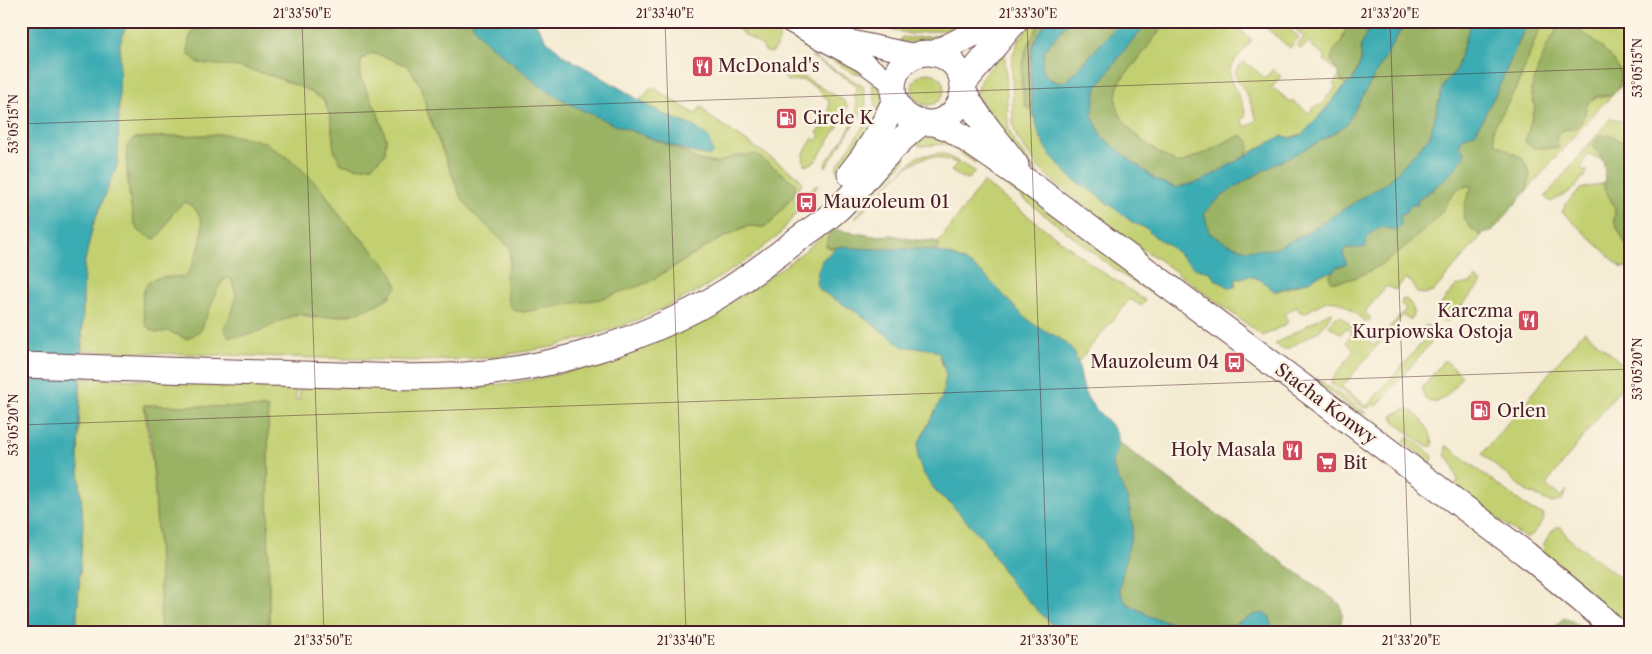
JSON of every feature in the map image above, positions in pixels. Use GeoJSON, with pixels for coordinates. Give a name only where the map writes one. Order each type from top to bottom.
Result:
{"type":"FeatureCollection","features":[{"type":"Feature","properties":{"kind":"main road"},"geometry":{"type":"LineString","coordinates":[[804,235],[868,152],[882,128],[894,92],[897,72],[904,63],[977,32],[992,21]]}},
{"type":"Feature","properties":{"kind":"main road"},"geometry":{"type":"LineString","coordinates":[[21,366],[289,374],[464,375],[517,369],[566,359],[612,345],[647,332],[702,305],[748,276],[821,224],[840,208],[900,142],[928,123],[946,118],[955,111],[960,102],[963,87],[1015,21]]}},
{"type":"Feature","properties":{"kind":"main road"},"geometry":{"type":"LineString","coordinates":[[925,54],[940,55],[952,62],[958,70],[963,87]]}},
{"type":"Feature","properties":{"kind":"main road","name":"Stacha Konwy"},"geometry":{"type":"LineString","coordinates":[[963,87],[970,103],[993,137],[1028,182]]}},
{"type":"Feature","properties":{"kind":"main road"},"geometry":{"type":"LineString","coordinates":[[894,92],[904,113],[910,118],[928,123]]}},
{"type":"Feature","properties":{"kind":"main road","name":"Stacha Konwy"},"geometry":{"type":"LineString","coordinates":[[928,123],[951,129],[1028,182],[1526,554],[1577,596],[1617,633]]}},
{"type":"Feature","properties":{"kind":"street"},"geometry":{"type":"LineString","coordinates":[[788,21],[864,62],[894,92]]}},
{"type":"Feature","properties":{"kind":"street"},"geometry":{"type":"LineString","coordinates":[[810,21],[849,40],[925,54]]}},
{"type":"Feature","properties":{"kind":"green space"},"geometry":{"type":"Polygon","coordinates":[[[127,21],[199,21],[189,39],[198,63],[240,67],[311,91],[320,97],[328,107],[334,150],[372,166],[384,154],[386,138],[377,111],[360,77],[361,60],[372,53],[408,66],[421,86],[428,114],[461,197],[510,248],[508,304],[514,310],[523,312],[647,283],[716,241],[747,226],[763,227],[771,223],[794,194],[794,201],[796,202],[818,185],[779,235],[751,257],[700,290],[647,316],[614,329],[552,347],[487,358],[421,361],[82,351],[84,265],[93,225],[118,163],[120,43],[127,21]],[[226,134],[135,138],[169,220],[175,208],[185,202],[200,217],[202,227],[200,248],[186,277],[156,278],[168,331],[187,339],[201,330],[217,290],[223,280],[230,278],[236,297],[231,315],[225,327],[283,320],[298,314],[315,318],[350,315],[391,296],[391,273],[378,256],[343,220],[322,189],[226,134]]]}},
{"type":"Feature","properties":{"kind":"green space"},"geometry":{"type":"Polygon","coordinates":[[[199,21],[472,21],[474,26],[544,89],[578,108],[613,124],[674,147],[698,160],[716,163],[734,156],[756,154],[796,184],[794,194],[771,223],[763,227],[747,226],[716,241],[647,283],[600,299],[523,312],[514,310],[508,304],[505,275],[510,266],[510,248],[474,214],[461,197],[428,114],[421,86],[408,66],[372,53],[361,60],[360,77],[377,111],[386,138],[385,154],[372,166],[359,168],[341,164],[334,150],[331,119],[324,100],[307,90],[276,77],[239,67],[198,63],[188,53],[189,39],[199,21]]]}},
{"type":"Feature","properties":{"kind":"green space"},"geometry":{"type":"Polygon","coordinates":[[[728,21],[769,21],[779,29],[779,42],[773,52],[768,53],[764,50],[763,46],[745,35],[728,21]]]}},
{"type":"Feature","properties":{"kind":"green space"},"geometry":{"type":"Polygon","coordinates":[[[866,21],[972,21],[953,29],[910,34],[869,24],[866,21]]]}},
{"type":"Feature","properties":{"kind":"green space"},"geometry":{"type":"Polygon","coordinates":[[[1031,21],[1041,21],[1025,51],[1021,84],[1028,109],[1032,106],[1034,117],[1072,179],[1093,192],[1132,222],[1147,229],[1195,268],[1210,272],[1216,280],[1230,288],[1235,280],[1252,277],[1261,280],[1274,291],[1278,291],[1334,271],[1450,199],[1459,189],[1472,185],[1463,216],[1470,227],[1480,235],[1483,234],[1433,292],[1417,293],[1414,285],[1406,278],[1395,290],[1386,286],[1365,312],[1370,317],[1368,322],[1361,319],[1341,303],[1330,301],[1319,304],[1305,313],[1300,312],[1297,307],[1284,314],[1288,321],[1286,324],[1263,336],[1164,263],[1127,239],[1051,180],[1039,168],[1017,138],[1013,125],[1012,58],[1018,42],[1031,21]]]}},
{"type":"Feature","properties":{"kind":"green space"},"geometry":{"type":"Polygon","coordinates":[[[1041,21],[1048,21],[1032,49],[1030,85],[1032,106],[1028,109],[1025,106],[1023,93],[1023,62],[1041,21]]]}},
{"type":"Feature","properties":{"kind":"green space"},"geometry":{"type":"Polygon","coordinates":[[[1069,21],[1121,21],[1068,80],[1059,83],[1047,78],[1042,67],[1044,51],[1069,21]]]}},
{"type":"Feature","properties":{"kind":"green space"},"geometry":{"type":"Polygon","coordinates":[[[1149,21],[1168,21],[1122,79],[1116,96],[1123,120],[1132,131],[1155,150],[1178,164],[1241,135],[1249,141],[1247,155],[1202,181],[1176,188],[1156,180],[1102,137],[1092,115],[1097,87],[1125,49],[1149,21]]]}},
{"type":"Feature","properties":{"kind":"green space"},"geometry":{"type":"Polygon","coordinates":[[[1168,21],[1229,21],[1252,40],[1234,62],[1230,71],[1232,84],[1245,110],[1245,117],[1241,120],[1246,127],[1257,120],[1248,97],[1235,76],[1236,70],[1244,61],[1265,78],[1273,69],[1281,76],[1271,89],[1273,91],[1275,89],[1290,102],[1292,100],[1309,113],[1316,105],[1319,107],[1336,87],[1333,84],[1340,76],[1341,81],[1346,84],[1302,134],[1268,143],[1247,155],[1249,148],[1229,140],[1178,164],[1155,150],[1132,131],[1123,120],[1116,96],[1122,79],[1168,21]]]}},
{"type":"Feature","properties":{"kind":"green space"},"geometry":{"type":"Polygon","coordinates":[[[1272,21],[1280,21],[1299,37],[1290,48],[1266,28],[1272,21]]]}},
{"type":"Feature","properties":{"kind":"green space"},"geometry":{"type":"Polygon","coordinates":[[[1286,21],[1349,21],[1341,43],[1333,52],[1331,60],[1339,73],[1324,60],[1326,57],[1310,45],[1312,43],[1310,41],[1301,49],[1297,46],[1304,37],[1286,21]]]}},
{"type":"Feature","properties":{"kind":"green space"},"geometry":{"type":"Polygon","coordinates":[[[1349,21],[1372,21],[1361,46],[1361,61],[1352,82],[1346,84],[1341,81],[1331,60],[1333,52],[1341,43],[1349,21]]]}},
{"type":"Feature","properties":{"kind":"green space"},"geometry":{"type":"Polygon","coordinates":[[[1406,21],[1471,21],[1456,70],[1443,86],[1430,136],[1389,181],[1300,237],[1274,249],[1246,250],[1227,244],[1209,233],[1204,213],[1219,199],[1251,177],[1315,144],[1346,125],[1406,21]]]}},
{"type":"Feature","properties":{"kind":"green space"},"geometry":{"type":"Polygon","coordinates":[[[1528,21],[1544,21],[1518,85],[1493,129],[1495,143],[1523,159],[1530,174],[1527,190],[1493,230],[1480,235],[1470,227],[1463,216],[1465,204],[1472,186],[1460,188],[1452,194],[1442,212],[1430,224],[1390,258],[1359,276],[1345,281],[1331,281],[1329,276],[1334,271],[1345,248],[1365,247],[1368,237],[1374,231],[1381,227],[1391,229],[1401,225],[1400,214],[1435,188],[1459,147],[1462,138],[1475,133],[1496,93],[1528,21]]]}},
{"type":"Feature","properties":{"kind":"green space"},"geometry":{"type":"Polygon","coordinates":[[[1544,21],[1631,21],[1632,60],[1630,72],[1619,88],[1527,190],[1530,174],[1523,159],[1495,143],[1493,129],[1518,85],[1544,21]],[[1569,22],[1559,26],[1548,44],[1538,69],[1531,90],[1535,108],[1525,142],[1559,146],[1556,139],[1559,134],[1573,128],[1585,115],[1586,107],[1590,100],[1597,97],[1610,96],[1620,71],[1603,50],[1569,22]]]}},
{"type":"Feature","properties":{"kind":"green space"},"geometry":{"type":"Polygon","coordinates":[[[1569,22],[1604,49],[1615,62],[1620,72],[1620,86],[1610,96],[1593,98],[1587,105],[1579,125],[1558,134],[1556,139],[1559,146],[1557,148],[1534,148],[1525,142],[1535,108],[1531,90],[1548,44],[1559,26],[1569,22]]]}},
{"type":"Feature","properties":{"kind":"green space"},"geometry":{"type":"Polygon","coordinates":[[[949,35],[930,42],[899,42],[902,37],[949,35]]]}},
{"type":"Feature","properties":{"kind":"green space"},"geometry":{"type":"Polygon","coordinates":[[[802,47],[822,48],[837,55],[851,63],[861,73],[855,74],[818,52],[802,47]]]}},
{"type":"Feature","properties":{"kind":"green space"},"geometry":{"type":"Polygon","coordinates":[[[1005,52],[1008,126],[1013,140],[1039,175],[1016,153],[977,95],[981,78],[1005,52]]]}},
{"type":"Feature","properties":{"kind":"green space"},"geometry":{"type":"Polygon","coordinates":[[[811,56],[863,86],[866,105],[826,167],[825,164],[843,140],[854,121],[857,103],[853,95],[858,86],[811,56]]]}},
{"type":"Feature","properties":{"kind":"green space"},"geometry":{"type":"Polygon","coordinates":[[[787,70],[793,71],[843,100],[847,105],[844,117],[815,162],[808,165],[805,165],[804,154],[813,138],[816,141],[820,136],[817,133],[821,126],[824,129],[827,124],[825,122],[829,114],[829,102],[817,88],[803,80],[787,81],[784,76],[787,70]]]}},
{"type":"Feature","properties":{"kind":"green space"},"geometry":{"type":"Polygon","coordinates":[[[928,73],[934,74],[939,78],[943,83],[943,95],[939,100],[934,104],[928,105],[922,104],[917,100],[913,95],[912,89],[913,83],[917,78],[922,74],[928,73]]]}},
{"type":"Feature","properties":{"kind":"green space"},"geometry":{"type":"Polygon","coordinates":[[[874,79],[883,92],[877,115],[872,83],[874,79]]]}},
{"type":"Feature","properties":{"kind":"green space"},"geometry":{"type":"Polygon","coordinates":[[[652,87],[695,114],[702,107],[709,116],[798,176],[802,183],[794,194],[716,163],[698,160],[674,147],[690,152],[695,127],[661,113],[640,100],[652,87]]]}},
{"type":"Feature","properties":{"kind":"green space"},"geometry":{"type":"Polygon","coordinates":[[[1611,118],[1631,124],[1631,162],[1593,146],[1603,160],[1587,154],[1581,169],[1587,171],[1584,178],[1582,177],[1572,190],[1550,202],[1545,197],[1611,118]]]}},
{"type":"Feature","properties":{"kind":"green space"},"geometry":{"type":"Polygon","coordinates":[[[868,126],[871,128],[837,170],[837,166],[863,127],[868,126]]]}},
{"type":"Feature","properties":{"kind":"green space"},"geometry":{"type":"Polygon","coordinates":[[[936,133],[976,161],[975,163],[947,144],[920,146],[912,141],[924,135],[936,133]]]}},
{"type":"Feature","properties":{"kind":"green space"},"geometry":{"type":"Polygon","coordinates":[[[226,134],[265,142],[296,164],[322,189],[343,220],[392,273],[397,287],[390,295],[382,302],[361,311],[327,317],[296,314],[250,334],[235,337],[228,336],[224,327],[231,315],[236,297],[230,278],[223,280],[217,290],[201,330],[187,339],[168,331],[157,333],[147,327],[142,306],[146,285],[158,278],[186,276],[199,247],[202,226],[200,217],[194,208],[185,202],[179,206],[155,239],[137,229],[130,200],[127,146],[135,138],[226,134]]]}},
{"type":"Feature","properties":{"kind":"green space"},"geometry":{"type":"Polygon","coordinates":[[[1599,135],[1613,136],[1625,144],[1631,162],[1631,255],[1614,221],[1615,207],[1604,188],[1605,170],[1603,160],[1593,146],[1599,135]]]}},
{"type":"Feature","properties":{"kind":"green space"},"geometry":{"type":"Polygon","coordinates":[[[900,153],[905,156],[902,165],[871,196],[856,200],[900,153]]]}},
{"type":"Feature","properties":{"kind":"green space"},"geometry":{"type":"Polygon","coordinates":[[[942,153],[975,171],[969,179],[962,178],[951,171],[957,163],[930,157],[910,165],[900,173],[918,156],[942,153]]]}},
{"type":"Feature","properties":{"kind":"green space"},"geometry":{"type":"Polygon","coordinates":[[[986,165],[1153,290],[1152,293],[1125,277],[986,170],[986,165]]]}},
{"type":"Feature","properties":{"kind":"green space"},"geometry":{"type":"Polygon","coordinates":[[[983,182],[1098,269],[1146,301],[1141,306],[1130,299],[1078,362],[1071,348],[1061,339],[1033,324],[1013,306],[935,250],[939,248],[938,243],[983,182]]]}},
{"type":"Feature","properties":{"kind":"green space"},"geometry":{"type":"Polygon","coordinates":[[[1605,183],[1604,188],[1615,207],[1614,221],[1631,255],[1631,263],[1628,267],[1622,268],[1562,212],[1567,203],[1580,189],[1605,183]]]}},
{"type":"Feature","properties":{"kind":"green space"},"geometry":{"type":"Polygon","coordinates":[[[888,184],[863,211],[855,218],[856,215],[888,184]]]}},
{"type":"Feature","properties":{"kind":"green space"},"geometry":{"type":"Polygon","coordinates":[[[831,229],[837,230],[830,233],[827,238],[830,248],[836,248],[822,260],[816,283],[821,291],[858,313],[903,347],[931,349],[939,353],[946,375],[942,398],[918,444],[937,493],[951,504],[983,539],[1011,583],[1060,633],[269,633],[268,408],[144,405],[154,477],[161,594],[160,633],[76,633],[83,523],[78,456],[81,378],[296,385],[296,400],[299,400],[300,385],[477,386],[540,378],[586,367],[631,352],[674,333],[716,311],[756,286],[831,229]]]}},
{"type":"Feature","properties":{"kind":"green space"},"geometry":{"type":"Polygon","coordinates":[[[837,230],[874,236],[892,235],[915,240],[934,241],[939,244],[939,248],[935,250],[869,249],[830,248],[826,246],[829,236],[837,230]]]}},
{"type":"Feature","properties":{"kind":"green space"},"geometry":{"type":"Polygon","coordinates":[[[1476,278],[1481,284],[1449,320],[1441,319],[1439,315],[1440,307],[1453,289],[1456,286],[1470,283],[1476,278]]]}},
{"type":"Feature","properties":{"kind":"green space"},"geometry":{"type":"Polygon","coordinates":[[[1405,299],[1412,308],[1411,320],[1403,315],[1342,387],[1367,406],[1428,336],[1420,330],[1426,326],[1430,327],[1434,330],[1436,337],[1377,406],[1374,404],[1371,407],[1364,408],[1331,383],[1354,349],[1346,342],[1352,333],[1346,328],[1341,334],[1329,326],[1335,318],[1340,316],[1374,345],[1406,309],[1401,304],[1402,300],[1405,299]]]}},
{"type":"Feature","properties":{"kind":"green space"},"geometry":{"type":"Polygon","coordinates":[[[1333,312],[1320,330],[1288,349],[1282,349],[1275,344],[1328,313],[1333,312]]]}},
{"type":"Feature","properties":{"kind":"green space"},"geometry":{"type":"Polygon","coordinates":[[[1584,331],[1627,368],[1630,376],[1546,485],[1561,497],[1567,490],[1562,500],[1552,503],[1526,491],[1482,454],[1584,331]]]}},
{"type":"Feature","properties":{"kind":"green space"},"geometry":{"type":"Polygon","coordinates":[[[1443,361],[1446,361],[1462,376],[1446,396],[1436,402],[1431,402],[1425,399],[1422,389],[1443,361]]]}},
{"type":"Feature","properties":{"kind":"green space"},"geometry":{"type":"Polygon","coordinates":[[[1316,378],[1366,413],[1357,412],[1319,384],[1316,378]]]}},
{"type":"Feature","properties":{"kind":"green space"},"geometry":{"type":"Polygon","coordinates":[[[144,405],[268,408],[269,633],[160,633],[160,573],[154,472],[144,405]]]}},
{"type":"Feature","properties":{"kind":"green space"},"geometry":{"type":"Polygon","coordinates":[[[1404,409],[1415,414],[1424,423],[1428,429],[1433,446],[1425,446],[1395,422],[1392,416],[1404,409]]]}},
{"type":"Feature","properties":{"kind":"green space"},"geometry":{"type":"Polygon","coordinates":[[[1407,438],[1410,438],[1433,456],[1432,462],[1430,463],[1404,442],[1407,438]]]}},
{"type":"Feature","properties":{"kind":"green space"},"geometry":{"type":"Polygon","coordinates":[[[1119,443],[1340,604],[1342,619],[1335,633],[1272,633],[1270,617],[1254,615],[1233,625],[1206,628],[1181,625],[1151,617],[1125,602],[1119,589],[1122,570],[1112,465],[1119,443]]]}},
{"type":"Feature","properties":{"kind":"green space"},"geometry":{"type":"Polygon","coordinates":[[[1446,445],[1531,510],[1543,514],[1544,520],[1532,535],[1525,538],[1489,513],[1455,484],[1458,481],[1450,459],[1445,456],[1446,445]]]}},
{"type":"Feature","properties":{"kind":"green space"},"geometry":{"type":"Polygon","coordinates":[[[1556,527],[1561,527],[1568,538],[1631,586],[1631,629],[1544,554],[1543,550],[1548,536],[1556,527]]]}},
{"type":"Feature","properties":{"kind":"green space"},"geometry":{"type":"Polygon","coordinates":[[[1564,618],[1572,621],[1588,633],[1554,633],[1557,624],[1564,618]]]}},
{"type":"Feature","properties":{"kind":"water"},"geometry":{"type":"Polygon","coordinates":[[[21,21],[127,21],[120,43],[118,163],[93,225],[84,265],[78,456],[83,523],[76,633],[21,633],[21,21]]]}},
{"type":"Feature","properties":{"kind":"water"},"geometry":{"type":"Polygon","coordinates":[[[472,21],[534,21],[547,41],[566,57],[661,113],[695,127],[709,137],[713,153],[709,156],[690,152],[613,124],[578,108],[544,89],[484,40],[473,26],[472,21]]]}},
{"type":"Feature","properties":{"kind":"water"},"geometry":{"type":"Polygon","coordinates":[[[1048,21],[1069,21],[1044,51],[1042,67],[1047,78],[1059,83],[1068,80],[1121,21],[1149,21],[1125,49],[1097,87],[1092,115],[1102,137],[1156,180],[1176,188],[1202,181],[1283,136],[1292,138],[1302,134],[1346,84],[1352,82],[1361,61],[1361,46],[1372,21],[1406,21],[1346,125],[1315,144],[1251,177],[1217,200],[1204,213],[1209,233],[1228,244],[1246,250],[1274,249],[1300,237],[1389,181],[1430,136],[1443,86],[1456,70],[1471,21],[1528,21],[1496,93],[1475,133],[1462,138],[1459,147],[1465,152],[1458,166],[1418,199],[1417,205],[1411,205],[1406,213],[1400,214],[1401,225],[1397,229],[1381,227],[1370,235],[1365,248],[1345,248],[1343,254],[1347,264],[1337,267],[1334,271],[1316,276],[1312,280],[1274,291],[1261,280],[1252,277],[1235,280],[1236,286],[1231,288],[1216,280],[1210,272],[1195,268],[1147,229],[1132,222],[1093,192],[1072,179],[1047,151],[1034,117],[1031,96],[1031,64],[1032,49],[1038,34],[1048,21]]]}},
{"type":"Feature","properties":{"kind":"water"},"geometry":{"type":"Polygon","coordinates":[[[843,246],[871,249],[928,250],[955,257],[978,270],[1032,323],[1066,343],[1077,359],[1087,397],[1118,436],[1117,449],[1112,465],[1128,501],[1133,528],[1119,589],[1125,602],[1151,617],[1181,625],[1206,628],[1233,625],[1263,613],[1270,617],[1272,633],[1060,633],[1011,583],[983,539],[951,504],[937,493],[923,473],[918,459],[918,444],[942,398],[946,375],[939,353],[931,349],[903,347],[858,313],[821,291],[816,283],[822,260],[836,248],[843,246]]]}},
{"type":"Feature","properties":{"kind":"place","name":"McDonald's"},"geometry":{"type":"Point","coordinates":[702,66]}},
{"type":"Feature","properties":{"kind":"place","name":"Circle K"},"geometry":{"type":"Point","coordinates":[787,118]}},
{"type":"Feature","properties":{"kind":"place","name":"Mauzoleum 01"},"geometry":{"type":"Point","coordinates":[807,202]}},
{"type":"Feature","properties":{"kind":"place","name":"Karczma Kurpiowska Ostoja"},"geometry":{"type":"Point","coordinates":[1529,321]}},
{"type":"Feature","properties":{"kind":"place","name":"Mauzoleum 04"},"geometry":{"type":"Point","coordinates":[1235,362]}},
{"type":"Feature","properties":{"kind":"place","name":"Orlen"},"geometry":{"type":"Point","coordinates":[1481,411]}},
{"type":"Feature","properties":{"kind":"place","name":"Holy Masala"},"geometry":{"type":"Point","coordinates":[1292,450]}},
{"type":"Feature","properties":{"kind":"place","name":"Bit"},"geometry":{"type":"Point","coordinates":[1327,463]}}]}
